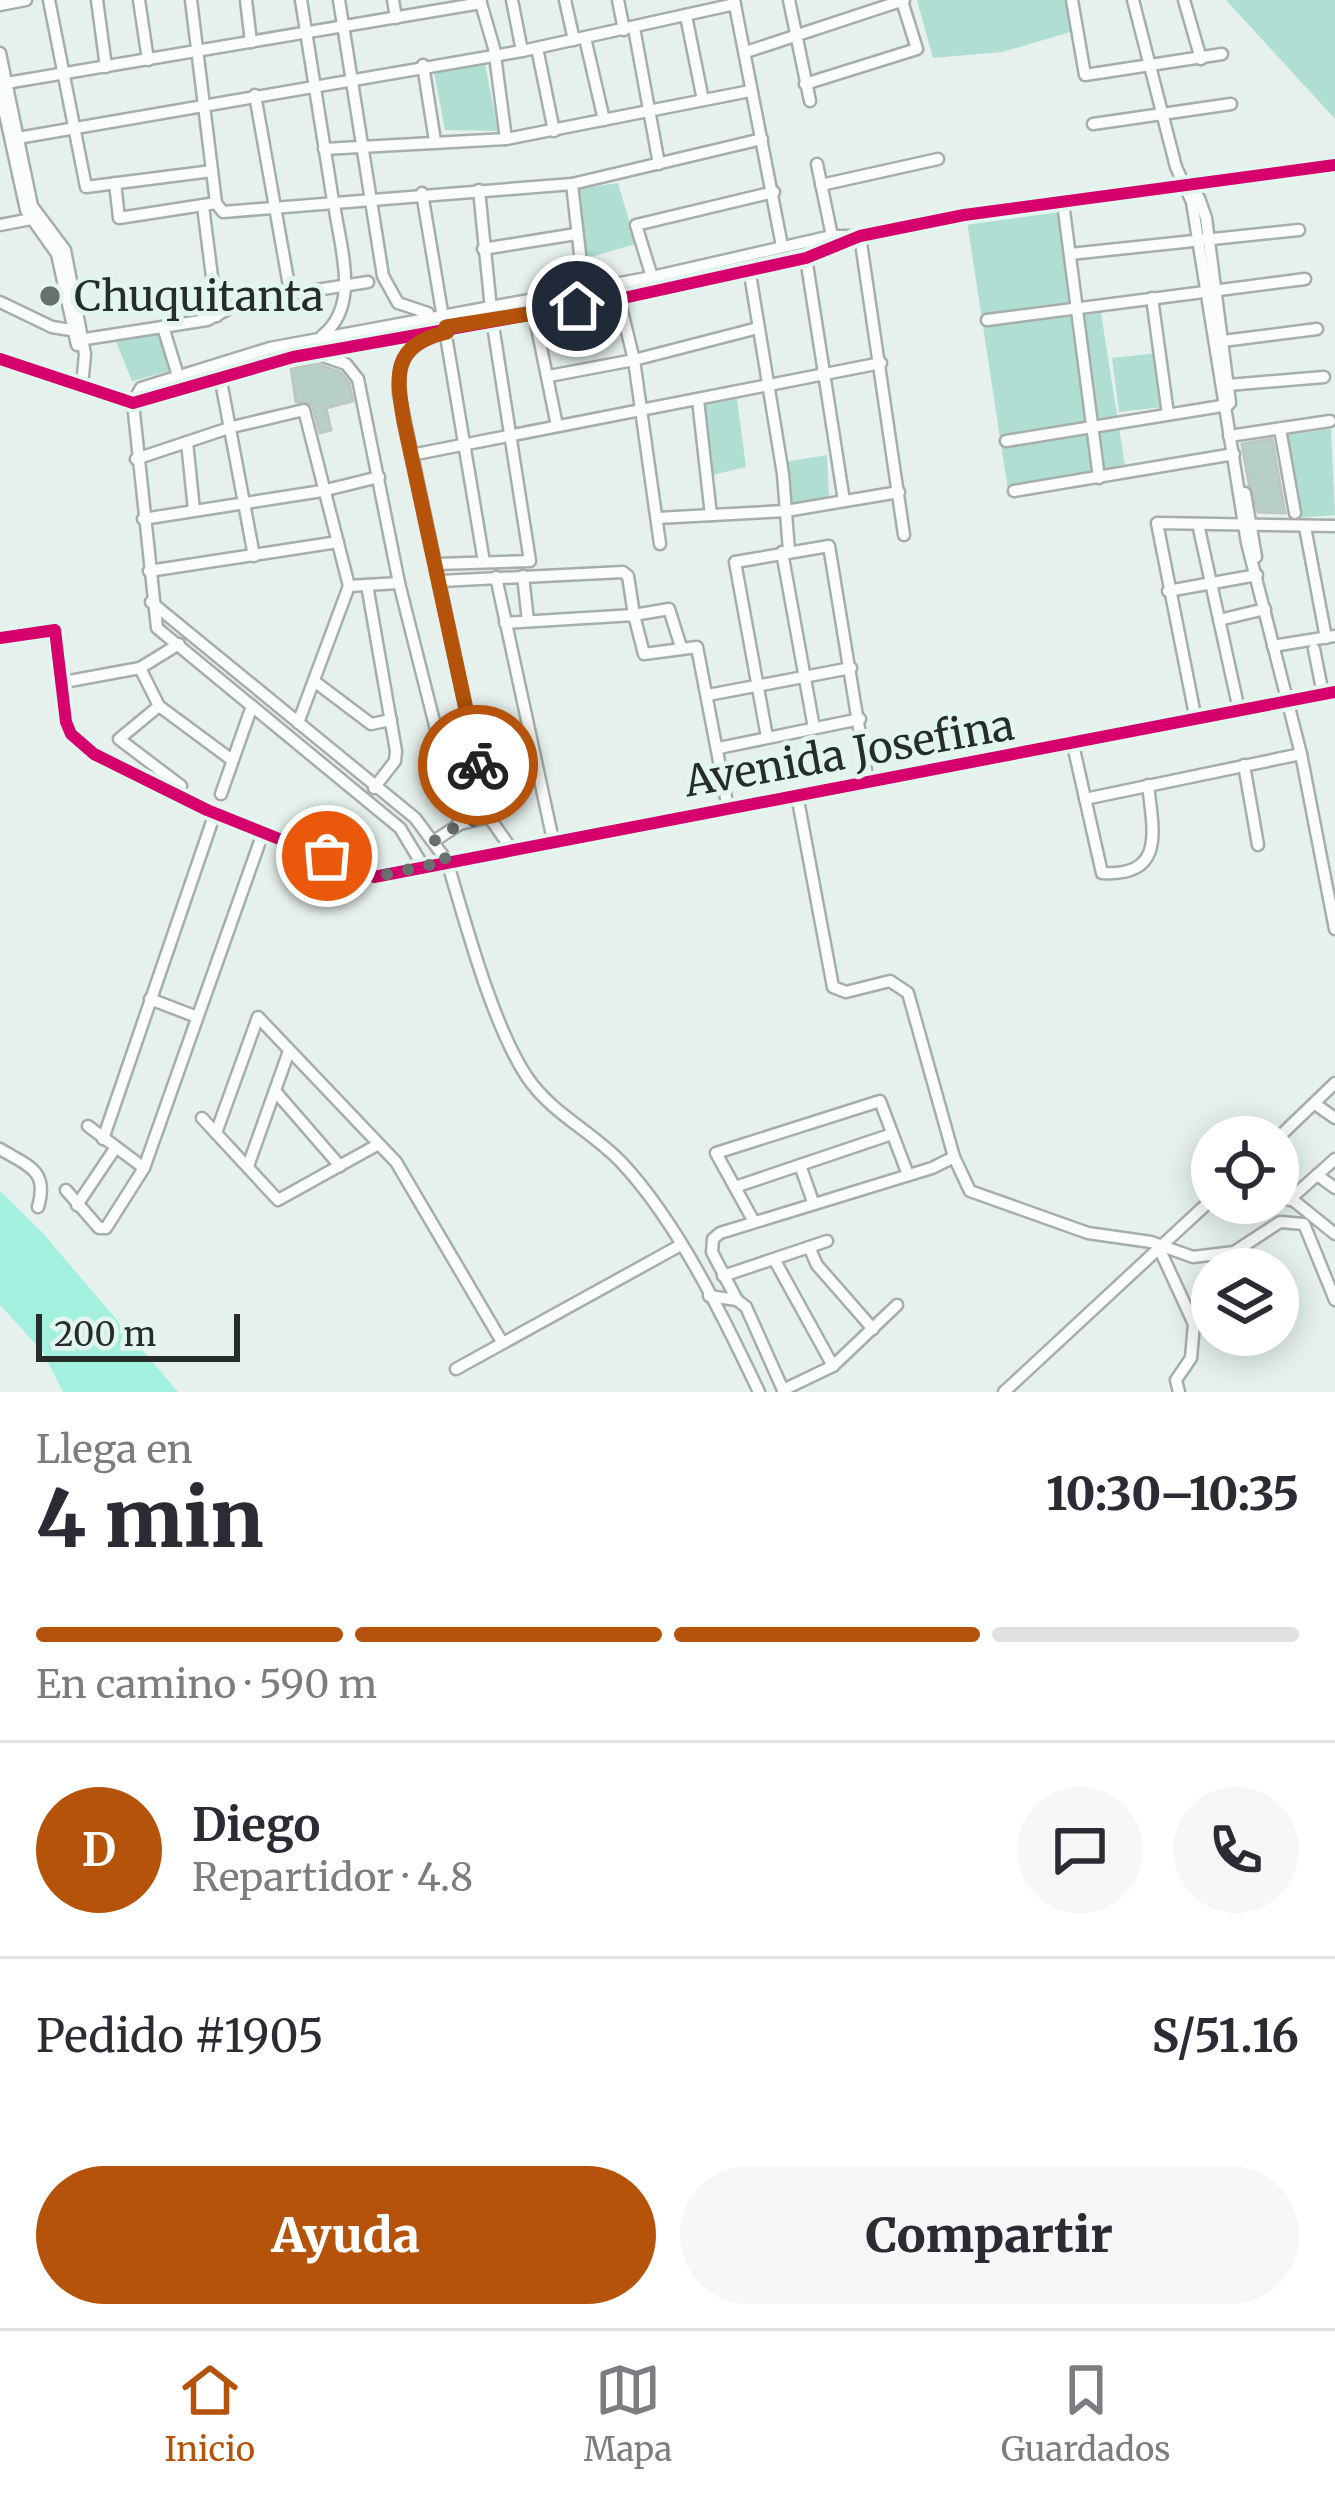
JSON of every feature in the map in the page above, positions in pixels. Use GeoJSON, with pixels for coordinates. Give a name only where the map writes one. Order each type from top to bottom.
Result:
{"type":"FeatureCollection","features":[{"type":"Feature","properties":{"kind":"street"},"geometry":{"type":"LineString","coordinates":[[0,4],[26,0]]}},
{"type":"Feature","properties":{"kind":"street"},"geometry":{"type":"LineString","coordinates":[[49,0],[84,184],[212,171]]}},
{"type":"Feature","properties":{"kind":"street"},"geometry":{"type":"LineString","coordinates":[[98,0],[106,67]]}},
{"type":"Feature","properties":{"kind":"street"},"geometry":{"type":"LineString","coordinates":[[139,0],[148,60]]}},
{"type":"Feature","properties":{"kind":"street"},"geometry":{"type":"LineString","coordinates":[[191,0],[212,171],[217,316]]}},
{"type":"Feature","properties":{"kind":"street"},"geometry":{"type":"LineString","coordinates":[[246,0],[251,42]]}},
{"type":"Feature","properties":{"kind":"street"},"geometry":{"type":"LineString","coordinates":[[0,359],[133,403],[180,381],[329,332],[347,286],[301,0]]}},
{"type":"Feature","properties":{"kind":"street"},"geometry":{"type":"LineString","coordinates":[[340,0],[345,80],[389,292],[411,311],[445,321]]}},
{"type":"Feature","properties":{"kind":"street"},"geometry":{"type":"LineString","coordinates":[[393,0],[396,18]]}},
{"type":"Feature","properties":{"kind":"street"},"geometry":{"type":"LineString","coordinates":[[512,0],[522,50]]}},
{"type":"Feature","properties":{"kind":"street"},"geometry":{"type":"LineString","coordinates":[[565,0],[604,120]]}},
{"type":"Feature","properties":{"kind":"street"},"geometry":{"type":"LineString","coordinates":[[619,0],[659,164]]}},
{"type":"Feature","properties":{"kind":"street"},"geometry":{"type":"LineString","coordinates":[[789,0],[811,101]]}},
{"type":"Feature","properties":{"kind":"street"},"geometry":{"type":"LineString","coordinates":[[746,52],[903,0],[916,49],[805,84]]}},
{"type":"Feature","properties":{"kind":"street"},"geometry":{"type":"LineString","coordinates":[[1072,0],[1085,76],[1222,54]]}},
{"type":"Feature","properties":{"kind":"street"},"geometry":{"type":"LineString","coordinates":[[1133,0],[1162,115],[1202,236],[1257,575],[1301,754],[1335,929]]}},
{"type":"Feature","properties":{"kind":"street"},"geometry":{"type":"LineString","coordinates":[[1184,0],[1201,59]]}},
{"type":"Feature","properties":{"kind":"street"},"geometry":{"type":"LineString","coordinates":[[2,86],[480,1],[494,55],[506,139]]}},
{"type":"Feature","properties":{"kind":"street"},"geometry":{"type":"LineString","coordinates":[[10,135],[537,48],[735,2],[782,246]]}},
{"type":"Feature","properties":{"kind":"street"},"geometry":{"type":"LineString","coordinates":[[686,16],[703,100]]}},
{"type":"Feature","properties":{"kind":"street"},"geometry":{"type":"LineString","coordinates":[[537,48],[554,131]]}},
{"type":"Feature","properties":{"kind":"street"},"geometry":{"type":"LineString","coordinates":[[0,52],[18,175],[31,220],[57,254],[76,337]]}},
{"type":"Feature","properties":{"kind":"street"},"geometry":{"type":"LineString","coordinates":[[423,65],[435,140]]}},
{"type":"Feature","properties":{"kind":"street"},"geometry":{"type":"LineString","coordinates":[[324,148],[506,139],[750,91]]}},
{"type":"Feature","properties":{"kind":"street"},"geometry":{"type":"LineString","coordinates":[[255,94],[290,297]]}},
{"type":"Feature","properties":{"kind":"street"},"geometry":{"type":"LineString","coordinates":[[1094,124],[1231,104]]}},
{"type":"Feature","properties":{"kind":"street"},"geometry":{"type":"LineString","coordinates":[[10,135],[35,214],[64,250],[78,385]]}},
{"type":"Feature","properties":{"kind":"street"},"geometry":{"type":"LineString","coordinates":[[115,184],[119,218],[210,204],[223,212],[334,206],[355,199],[572,184],[761,140]]}},
{"type":"Feature","properties":{"kind":"street"},"geometry":{"type":"LineString","coordinates":[[821,185],[938,159]]}},
{"type":"Feature","properties":{"kind":"street"},"geometry":{"type":"LineString","coordinates":[[817,164],[832,236]]}},
{"type":"Feature","properties":{"kind":"street"},"geometry":{"type":"LineString","coordinates":[[315,339],[445,321],[492,320],[620,299],[806,258],[860,236],[964,214],[1183,182],[1335,166]]}},
{"type":"Feature","properties":{"kind":"street"},"geometry":{"type":"LineString","coordinates":[[0,179],[18,175]]}},
{"type":"Feature","properties":{"kind":"street"},"geometry":{"type":"LineString","coordinates":[[572,184],[584,290]]}},
{"type":"Feature","properties":{"kind":"street"},"geometry":{"type":"LineString","coordinates":[[436,565],[530,561],[492,320],[479,190]]}},
{"type":"Feature","properties":{"kind":"street"},"geometry":{"type":"LineString","coordinates":[[652,277],[636,225],[774,191]]}},
{"type":"Feature","properties":{"kind":"street"},"geometry":{"type":"LineString","coordinates":[[422,194],[484,562]]}},
{"type":"Feature","properties":{"kind":"street"},"geometry":{"type":"LineString","coordinates":[[1063,202],[1099,478]]}},
{"type":"Feature","properties":{"kind":"street"},"geometry":{"type":"LineString","coordinates":[[0,225],[31,220]]}},
{"type":"Feature","properties":{"kind":"street"},"geometry":{"type":"LineString","coordinates":[[1070,254],[1202,236],[1299,230]]}},
{"type":"Feature","properties":{"kind":"street"},"geometry":{"type":"LineString","coordinates":[[483,249],[576,234]]}},
{"type":"Feature","properties":{"kind":"street"},"geometry":{"type":"LineString","coordinates":[[180,381],[220,376],[445,321],[490,305],[652,277],[832,236],[860,236]]}},
{"type":"Feature","properties":{"kind":"street"},"geometry":{"type":"LineString","coordinates":[[860,236],[904,535]]}},
{"type":"Feature","properties":{"kind":"street"},"geometry":{"type":"LineString","coordinates":[[806,258],[844,501]]}},
{"type":"Feature","properties":{"kind":"street"},"geometry":{"type":"LineString","coordinates":[[749,268],[786,512],[785,551],[814,728]]}},
{"type":"Feature","properties":{"kind":"street"},"geometry":{"type":"LineString","coordinates":[[987,320],[1305,278]]}},
{"type":"Feature","properties":{"kind":"street"},"geometry":{"type":"LineString","coordinates":[[0,302],[76,337],[164,327],[217,316],[244,301],[368,281]]}},
{"type":"Feature","properties":{"kind":"street"},"geometry":{"type":"LineString","coordinates":[[1209,289],[1223,341],[1227,406]]}},
{"type":"Feature","properties":{"kind":"street"},"geometry":{"type":"LineString","coordinates":[[1152,298],[1168,414]]}},
{"type":"Feature","properties":{"kind":"street"},"geometry":{"type":"LineString","coordinates":[[620,299],[643,410],[660,544]]}},
{"type":"Feature","properties":{"kind":"street"},"geometry":{"type":"LineString","coordinates":[[535,313],[556,426]]}},
{"type":"Feature","properties":{"kind":"street"},"geometry":{"type":"LineString","coordinates":[[445,321],[411,348],[398,369],[411,455],[489,817],[510,848]]}},
{"type":"Feature","properties":{"kind":"street"},"geometry":{"type":"LineString","coordinates":[[164,327],[180,381]]}},
{"type":"Feature","properties":{"kind":"street"},"geometry":{"type":"LineString","coordinates":[[549,376],[758,328]]}},
{"type":"Feature","properties":{"kind":"street"},"geometry":{"type":"LineString","coordinates":[[1223,341],[1317,328]]}},
{"type":"Feature","properties":{"kind":"street"},"geometry":{"type":"LineString","coordinates":[[313,353],[346,364],[358,379],[399,583],[460,824]]}},
{"type":"Feature","properties":{"kind":"street"},"geometry":{"type":"LineString","coordinates":[[411,455],[881,363]]}},
{"type":"Feature","properties":{"kind":"street"},"geometry":{"type":"LineString","coordinates":[[220,376],[254,556]]}},
{"type":"Feature","properties":{"kind":"street"},"geometry":{"type":"LineString","coordinates":[[1228,385],[1324,376]]}},
{"type":"Feature","properties":{"kind":"street"},"geometry":{"type":"LineString","coordinates":[[698,400],[712,515]]}},
{"type":"Feature","properties":{"kind":"street"},"geometry":{"type":"LineString","coordinates":[[133,403],[157,628],[400,828],[423,866]]}},
{"type":"Feature","properties":{"kind":"street"},"geometry":{"type":"LineString","coordinates":[[1006,441],[1227,406]]}},
{"type":"Feature","properties":{"kind":"street"},"geometry":{"type":"LineString","coordinates":[[136,459],[232,427],[304,410],[349,586],[298,723]]}},
{"type":"Feature","properties":{"kind":"street"},"geometry":{"type":"LineString","coordinates":[[1232,436],[1330,422]]}},
{"type":"Feature","properties":{"kind":"street"},"geometry":{"type":"LineString","coordinates":[[1280,429],[1295,513]]}},
{"type":"Feature","properties":{"kind":"street"},"geometry":{"type":"LineString","coordinates":[[187,442],[194,510]]}},
{"type":"Feature","properties":{"kind":"street"},"geometry":{"type":"LineString","coordinates":[[1014,491],[1234,454]]}},
{"type":"Feature","properties":{"kind":"street"},"geometry":{"type":"LineString","coordinates":[[143,519],[322,491],[379,477]]}},
{"type":"Feature","properties":{"kind":"street"},"geometry":{"type":"LineString","coordinates":[[657,518],[786,512],[898,492]]}},
{"type":"Feature","properties":{"kind":"street"},"geometry":{"type":"LineString","coordinates":[[1196,720],[1157,523],[1335,526]]}},
{"type":"Feature","properties":{"kind":"street"},"geometry":{"type":"LineString","coordinates":[[1198,524],[1239,710]]}},
{"type":"Feature","properties":{"kind":"street"},"geometry":{"type":"LineString","coordinates":[[1273,646],[1330,637],[1305,527]]}},
{"type":"Feature","properties":{"kind":"street"},"geometry":{"type":"LineString","coordinates":[[149,572],[338,542]]}},
{"type":"Feature","properties":{"kind":"street"},"geometry":{"type":"LineString","coordinates":[[767,736],[734,562],[830,546],[868,783]]}},
{"type":"Feature","properties":{"kind":"street"},"geometry":{"type":"LineString","coordinates":[[440,581],[622,572],[628,576],[643,654],[699,649],[728,808]]}},
{"type":"Feature","properties":{"kind":"street"},"geometry":{"type":"LineString","coordinates":[[1168,591],[1257,575]]}},
{"type":"Feature","properties":{"kind":"street"},"geometry":{"type":"LineString","coordinates":[[523,576],[528,621]]}},
{"type":"Feature","properties":{"kind":"street"},"geometry":{"type":"LineString","coordinates":[[496,577],[553,840]]}},
{"type":"Feature","properties":{"kind":"street"},"geometry":{"type":"LineString","coordinates":[[349,586],[399,583]]}},
{"type":"Feature","properties":{"kind":"street"},"geometry":{"type":"LineString","coordinates":[[364,800],[395,760],[368,585]]}},
{"type":"Feature","properties":{"kind":"street"},"geometry":{"type":"LineString","coordinates":[[151,602],[375,786],[434,841],[447,861],[516,1059],[555,1111],[618,1158],[635,1178],[709,1297],[759,1392]]}},
{"type":"Feature","properties":{"kind":"street"},"geometry":{"type":"LineString","coordinates":[[505,623],[669,609],[681,647]]}},
{"type":"Feature","properties":{"kind":"street"},"geometry":{"type":"LineString","coordinates":[[1219,620],[1265,609]]}},
{"type":"Feature","properties":{"kind":"street"},"geometry":{"type":"LineString","coordinates":[[0,638],[56,630],[65,722],[85,748],[215,813],[264,830],[144,1168],[106,1228],[99,1228],[66,1190]]}},
{"type":"Feature","properties":{"kind":"street"},"geometry":{"type":"LineString","coordinates":[[64,682],[140,668],[177,646],[188,632]]}},
{"type":"Feature","properties":{"kind":"street"},"geometry":{"type":"LineString","coordinates":[[1313,649],[1329,693]]}},
{"type":"Feature","properties":{"kind":"street"},"geometry":{"type":"LineString","coordinates":[[140,668],[159,706],[232,760]]}},
{"type":"Feature","properties":{"kind":"street"},"geometry":{"type":"LineString","coordinates":[[708,694],[851,668]]}},
{"type":"Feature","properties":{"kind":"street"},"geometry":{"type":"LineString","coordinates":[[314,681],[370,724],[391,720]]}},
{"type":"Feature","properties":{"kind":"street"},"geometry":{"type":"LineString","coordinates":[[221,794],[259,692]]}},
{"type":"Feature","properties":{"kind":"street","name":"Avenida Josefina"},"geometry":{"type":"LineString","coordinates":[[264,830],[374,877],[1329,693]]}},
{"type":"Feature","properties":{"kind":"street"},"geometry":{"type":"LineString","coordinates":[[159,706],[119,739],[181,786]]}},
{"type":"Feature","properties":{"kind":"street"},"geometry":{"type":"LineString","coordinates":[[719,748],[860,719]]}},
{"type":"Feature","properties":{"kind":"street"},"geometry":{"type":"LineString","coordinates":[[1072,745],[1102,873],[1138,867],[1152,849],[1148,785]]}},
{"type":"Feature","properties":{"kind":"street"},"geometry":{"type":"LineString","coordinates":[[1085,799],[1301,754]]}},
{"type":"Feature","properties":{"kind":"street"},"geometry":{"type":"LineString","coordinates":[[1244,765],[1258,845]]}},
{"type":"Feature","properties":{"kind":"street"},"geometry":{"type":"LineString","coordinates":[[797,796],[833,987],[846,992],[890,981],[903,985],[963,1183],[977,1196],[1088,1233],[1151,1242],[1193,1257],[1234,1252],[1280,1222],[1304,1224],[1335,1300]]}},
{"type":"Feature","properties":{"kind":"street"},"geometry":{"type":"LineString","coordinates":[[103,1139],[215,813]]}},
{"type":"Feature","properties":{"kind":"street"},"geometry":{"type":"LineString","coordinates":[[434,841],[460,824],[489,817]]}},
{"type":"Feature","properties":{"kind":"street"},"geometry":{"type":"LineString","coordinates":[[150,999],[197,1017]]}},
{"type":"Feature","properties":{"kind":"street"},"geometry":{"type":"LineString","coordinates":[[216,1133],[258,1016],[396,1162],[502,1342]]}},
{"type":"Feature","properties":{"kind":"street"},"geometry":{"type":"LineString","coordinates":[[248,1166],[289,1051]]}},
{"type":"Feature","properties":{"kind":"street"},"geometry":{"type":"LineString","coordinates":[[1299,1119],[1335,1083]]}},
{"type":"Feature","properties":{"kind":"street"},"geometry":{"type":"LineString","coordinates":[[274,1091],[340,1166]]}},
{"type":"Feature","properties":{"kind":"street"},"geometry":{"type":"LineString","coordinates":[[753,1220],[716,1153],[880,1102],[907,1172]]}},
{"type":"Feature","properties":{"kind":"street"},"geometry":{"type":"LineString","coordinates":[[1315,1104],[1335,1118]]}},
{"type":"Feature","properties":{"kind":"street"},"geometry":{"type":"LineString","coordinates":[[202,1118],[278,1200],[377,1145]]}},
{"type":"Feature","properties":{"kind":"street"},"geometry":{"type":"LineString","coordinates":[[88,1126],[114,1150],[144,1168]]}},
{"type":"Feature","properties":{"kind":"street"},"geometry":{"type":"LineString","coordinates":[[735,1187],[892,1134]]}},
{"type":"Feature","properties":{"kind":"street"},"geometry":{"type":"LineString","coordinates":[[0,1149],[37,1174],[43,1189],[38,1207]]}},
{"type":"Feature","properties":{"kind":"street"},"geometry":{"type":"LineString","coordinates":[[77,1205],[114,1150]]}},
{"type":"Feature","properties":{"kind":"street"},"geometry":{"type":"LineString","coordinates":[[898,1305],[832,1366],[784,1391],[750,1315],[723,1276],[712,1252],[713,1239],[753,1220],[932,1168],[954,1157]]}},
{"type":"Feature","properties":{"kind":"street"},"geometry":{"type":"LineString","coordinates":[[1299,1191],[1335,1159]]}},
{"type":"Feature","properties":{"kind":"street"},"geometry":{"type":"LineString","coordinates":[[800,1165],[813,1202]]}},
{"type":"Feature","properties":{"kind":"street"},"geometry":{"type":"LineString","coordinates":[[1317,1175],[1335,1188]]}},
{"type":"Feature","properties":{"kind":"street"},"geometry":{"type":"LineString","coordinates":[[1299,1208],[1335,1234]]}},
{"type":"Feature","properties":{"kind":"street"},"geometry":{"type":"LineString","coordinates":[[1004,1392],[1191,1218]]}},
{"type":"Feature","properties":{"kind":"street"},"geometry":{"type":"LineString","coordinates":[[723,1276],[827,1241]]}},
{"type":"Feature","properties":{"kind":"street"},"geometry":{"type":"LineString","coordinates":[[456,1369],[679,1246]]}},
{"type":"Feature","properties":{"kind":"street"},"geometry":{"type":"LineString","coordinates":[[808,1247],[817,1265],[873,1329]]}},
{"type":"Feature","properties":{"kind":"street"},"geometry":{"type":"LineString","coordinates":[[1158,1247],[1194,1324],[1191,1358],[1176,1381],[1179,1392]]}},
{"type":"Feature","properties":{"kind":"street"},"geometry":{"type":"LineString","coordinates":[[774,1259],[832,1366]]}},
{"type":"Feature","properties":{"kind":"street"},"geometry":{"type":"LineString","coordinates":[[709,1297],[737,1300]]}},
{"type":"Feature","properties":{"kind":"shaded area"},"geometry":{"type":"Polygon","coordinates":[[[917,0],[1067,0],[1074,31],[1002,52],[933,58],[917,0]]]}},
{"type":"Feature","properties":{"kind":"shaded area"},"geometry":{"type":"Polygon","coordinates":[[[1226,0],[1335,0],[1335,119],[1226,0]]]}},
{"type":"Feature","properties":{"kind":"shaded area"},"geometry":{"type":"Polygon","coordinates":[[[485,64],[498,131],[445,130],[434,72],[485,64]]]}},
{"type":"Feature","properties":{"kind":"shaded area"},"geometry":{"type":"Polygon","coordinates":[[[618,183],[636,244],[587,258],[578,189],[618,183]]]}},
{"type":"Feature","properties":{"kind":"shaded area"},"geometry":{"type":"Polygon","coordinates":[[[1057,210],[1075,308],[1100,307],[1127,478],[1009,497],[967,221],[1057,210]]]}},
{"type":"Feature","properties":{"kind":"shaded area"},"geometry":{"type":"Polygon","coordinates":[[[158,334],[170,371],[132,381],[116,342],[158,334]]]}},
{"type":"Feature","properties":{"kind":"shaded area"},"geometry":{"type":"Polygon","coordinates":[[[1157,353],[1163,407],[1119,412],[1112,358],[1157,353]]]}},
{"type":"Feature","properties":{"kind":"shaded area"},"geometry":{"type":"Polygon","coordinates":[[[737,399],[746,467],[713,475],[705,405],[737,399]]]}},
{"type":"Feature","properties":{"kind":"shaded area"},"geometry":{"type":"Polygon","coordinates":[[[1331,429],[1335,515],[1299,518],[1286,435],[1331,429]]]}},
{"type":"Feature","properties":{"kind":"shaded area"},"geometry":{"type":"Polygon","coordinates":[[[827,455],[829,498],[792,504],[785,462],[827,455]]]}},
{"type":"Feature","properties":{"kind":"shaded area"},"geometry":{"type":"Polygon","coordinates":[[[0,1191],[41,1231],[178,1392],[63,1392],[43,1352],[0,1305],[0,1191]]]}},
{"type":"Feature","properties":{"kind":"building"},"geometry":{"type":"Polygon","coordinates":[[[314,363],[340,372],[349,383],[353,401],[326,408],[331,430],[320,433],[312,404],[296,402],[291,368],[314,363]]]}},
{"type":"Feature","properties":{"kind":"building"},"geometry":{"type":"Polygon","coordinates":[[[1272,439],[1285,513],[1258,512],[1249,484],[1242,444],[1272,439]]]}},
{"type":"Feature","properties":{"kind":"cycle path"},"geometry":{"type":"LineString","coordinates":[[0,359],[133,403],[293,357],[619,299],[806,258],[860,236],[964,215],[1335,165]]}},
{"type":"Feature","properties":{"kind":"cycle path"},"geometry":{"type":"LineString","coordinates":[[0,638],[55,630],[66,722],[71,734],[94,754],[207,810],[374,877],[1335,692]]}},
{"type":"Feature","properties":{"kind":"way so far"},"geometry":{"type":"LineString","coordinates":[[327,856],[374,877],[447,861],[434,841],[460,824],[489,817],[478,765]]}},
{"type":"Feature","properties":{"kind":"place","name":"Chuquitanta"},"geometry":{"type":"Point","coordinates":[50,296]}},
{"type":"Feature","properties":{"kind":"route"},"geometry":{"type":"LineString","coordinates":[[478,765],[404,422],[398,369],[411,348],[447,332],[446,327],[577,306]]}}]}
